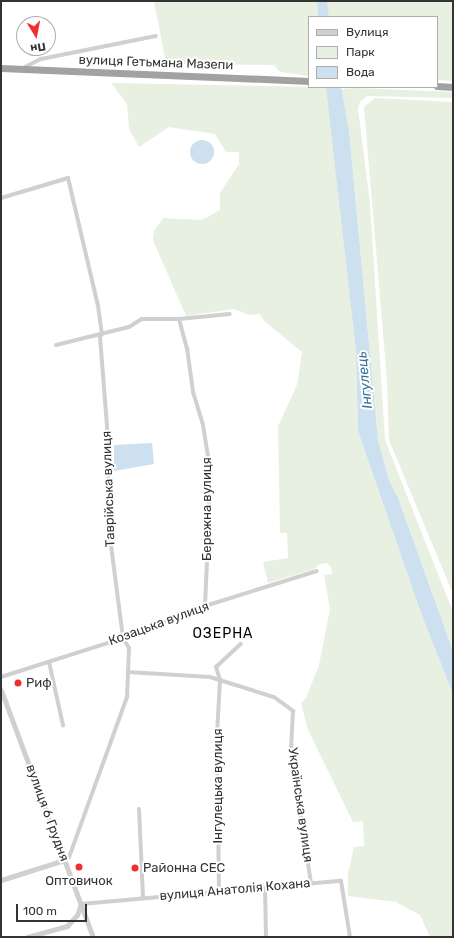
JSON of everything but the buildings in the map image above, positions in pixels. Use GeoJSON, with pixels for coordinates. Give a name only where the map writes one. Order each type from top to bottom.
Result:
{"type":"FeatureCollection","features":[{"type":"Feature","properties":{"kind":"highway","name":"вулиця Гетьмана Мазепи"},"geometry":{"type":"LineString","coordinates":[[1,68],[308,81]]}},
{"type":"Feature","properties":{"kind":"highway"},"geometry":{"type":"LineString","coordinates":[[438,86],[453,87]]}},
{"type":"Feature","properties":{"kind":"street"},"geometry":{"type":"LineString","coordinates":[[23,69],[41,58],[156,36]]}},
{"type":"Feature","properties":{"kind":"street","name":"Таврійська вулиця"},"geometry":{"type":"LineString","coordinates":[[1,198],[68,178],[98,306],[102,334],[100,337],[108,439],[109,530],[123,638],[129,648],[127,697],[69,857],[64,860]]}},
{"type":"Feature","properties":{"kind":"street"},"geometry":{"type":"LineString","coordinates":[[56,345],[129,327],[142,319],[179,319],[230,314]]}},
{"type":"Feature","properties":{"kind":"street","name":"Бережна вулиця"},"geometry":{"type":"LineString","coordinates":[[179,319],[187,348],[193,392],[203,425],[209,461],[209,517],[205,606]]}},
{"type":"Feature","properties":{"kind":"street","name":"Козацька вулиця"},"geometry":{"type":"LineString","coordinates":[[1,677],[123,638],[205,606],[317,571]]}},
{"type":"Feature","properties":{"kind":"street"},"geometry":{"type":"LineString","coordinates":[[220,680],[216,667],[241,644]]}},
{"type":"Feature","properties":{"kind":"street"},"geometry":{"type":"LineString","coordinates":[[49,662],[63,725]]}},
{"type":"Feature","properties":{"kind":"street","name":"Українська вулиця"},"geometry":{"type":"LineString","coordinates":[[128,672],[210,677],[274,697],[293,711],[291,748],[311,884]]}},
{"type":"Feature","properties":{"kind":"street","name":"Інгулецька вулиця"},"geometry":{"type":"LineString","coordinates":[[219,892],[217,734],[220,680]]}},
{"type":"Feature","properties":{"kind":"street","name":"вулиця 6 Грудня"},"geometry":{"type":"LineString","coordinates":[[1,690],[93,937]]}},
{"type":"Feature","properties":{"kind":"street"},"geometry":{"type":"LineString","coordinates":[[139,809],[143,898]]}},
{"type":"Feature","properties":{"kind":"street"},"geometry":{"type":"LineString","coordinates":[[1,880],[64,860]]}},
{"type":"Feature","properties":{"kind":"street","name":"вулиця Анатолія Кохана"},"geometry":{"type":"LineString","coordinates":[[81,904],[341,881],[350,937]]}},
{"type":"Feature","properties":{"kind":"street"},"geometry":{"type":"LineString","coordinates":[[265,888],[266,937]]}},
{"type":"Feature","properties":{"kind":"street"},"geometry":{"type":"LineString","coordinates":[[28,937],[67,926],[77,915],[81,904]]}},
{"type":"Feature","properties":{"kind":"green space"},"geometry":{"type":"Polygon","coordinates":[[[154,1],[317,1],[318,16],[308,16],[308,76],[280,72],[274,65],[166,64],[154,1]]]}},
{"type":"Feature","properties":{"kind":"green space"},"geometry":{"type":"Polygon","coordinates":[[[327,1],[453,1],[453,81],[438,80],[438,16],[329,16],[327,1]]]}},
{"type":"Feature","properties":{"kind":"green space"},"geometry":{"type":"Polygon","coordinates":[[[111,83],[327,88],[356,351],[358,431],[421,613],[453,694],[453,937],[430,937],[420,915],[396,902],[348,896],[348,874],[354,847],[364,846],[363,821],[353,822],[308,730],[301,703],[306,698],[319,665],[330,609],[324,575],[332,574],[331,567],[327,563],[320,564],[314,569],[268,583],[263,562],[288,558],[287,533],[280,533],[278,426],[297,385],[302,352],[264,321],[260,314],[249,315],[234,309],[186,316],[153,240],[154,231],[163,218],[202,220],[220,210],[220,193],[239,164],[239,152],[226,152],[215,134],[169,127],[139,147],[129,129],[127,104],[111,83]]]}},
{"type":"Feature","properties":{"kind":"green space"},"geometry":{"type":"Polygon","coordinates":[[[356,88],[453,92],[453,98],[367,96],[360,102],[358,109],[370,203],[385,440],[453,612],[453,651],[398,498],[389,480],[378,440],[349,130],[341,89],[356,88]]]}},
{"type":"Feature","properties":{"kind":"green space"},"geometry":{"type":"Polygon","coordinates":[[[375,98],[453,102],[453,594],[389,440],[387,381],[364,107],[375,98]]]}},
{"type":"Feature","properties":{"kind":"water"},"geometry":{"type":"Polygon","coordinates":[[[317,1],[327,1],[329,16],[318,16],[317,1]]]}},
{"type":"Feature","properties":{"kind":"water","name":"Інгулець"},"geometry":{"type":"Polygon","coordinates":[[[326,88],[341,88],[349,130],[378,440],[389,480],[398,498],[453,651],[453,694],[421,613],[358,431],[356,351],[326,88]]]}},
{"type":"Feature","properties":{"kind":"water"},"geometry":{"type":"Polygon","coordinates":[[[202,140],[210,144],[214,152],[210,160],[202,164],[194,160],[190,152],[194,144],[202,140]]]}},
{"type":"Feature","properties":{"kind":"water"},"geometry":{"type":"Polygon","coordinates":[[[152,443],[154,464],[114,471],[114,445],[152,443]]]}},
{"type":"Feature","properties":{"kind":"place","name":"Риф"},"geometry":{"type":"Point","coordinates":[18,683]}},
{"type":"Feature","properties":{"kind":"place","name":"Оптовичок"},"geometry":{"type":"Point","coordinates":[79,867]}},
{"type":"Feature","properties":{"kind":"place","name":"Районна СЕС"},"geometry":{"type":"Point","coordinates":[135,868]}},
{"type":"Feature","properties":{"kind":"district","name":"ОЗЕРНА"},"geometry":{"type":"Point","coordinates":[223,634]}}]}
